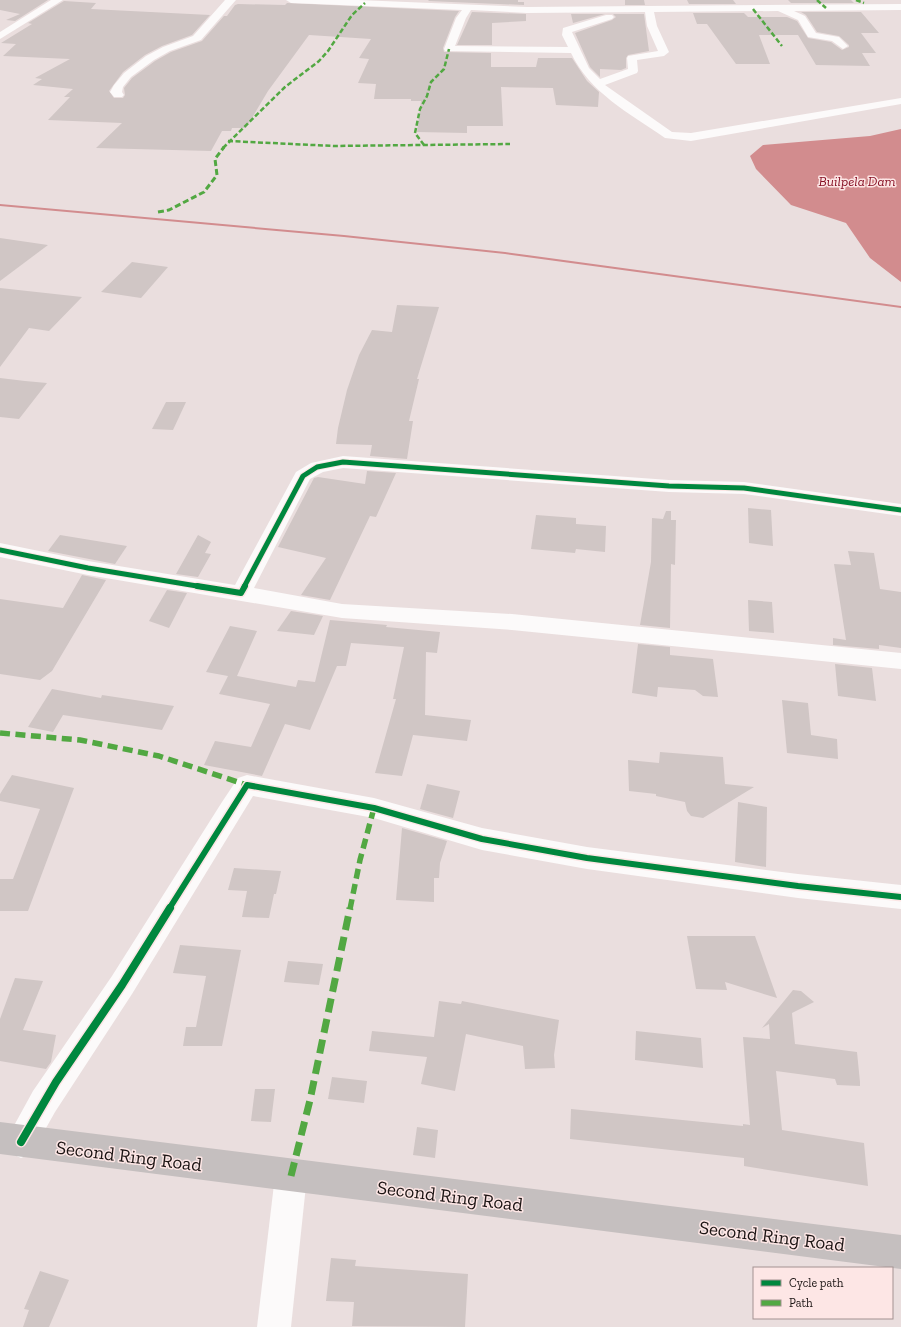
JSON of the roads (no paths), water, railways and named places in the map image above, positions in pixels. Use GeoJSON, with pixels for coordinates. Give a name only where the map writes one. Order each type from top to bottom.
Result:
{"type":"FeatureCollection","features":[{"type":"Feature","properties":{"kind":"main road","name":"Second Ring Road"},"geometry":{"type":"LineString","coordinates":[[10,1140],[901,1252]]}},
{"type":"Feature","properties":{"kind":"street"},"geometry":{"type":"LineString","coordinates":[[0,36],[58,0]]}},
{"type":"Feature","properties":{"kind":"street"},"geometry":{"type":"LineString","coordinates":[[118,94],[116,92],[117,86],[131,73],[152,56],[197,38],[207,28],[220,8],[231,0]]}},
{"type":"Feature","properties":{"kind":"street"},"geometry":{"type":"LineString","coordinates":[[291,0],[366,2],[468,8],[568,10],[649,10],[781,4],[864,4],[891,8],[899,12]]}},
{"type":"Feature","properties":{"kind":"street"},"geometry":{"type":"LineString","coordinates":[[568,10],[571,0]]}},
{"type":"Feature","properties":{"kind":"street"},"geometry":{"type":"LineString","coordinates":[[781,4],[802,18],[812,35],[835,39],[843,46]]}},
{"type":"Feature","properties":{"kind":"street"},"geometry":{"type":"LineString","coordinates":[[468,8],[461,18],[449,49],[575,50]]}},
{"type":"Feature","properties":{"kind":"street"},"geometry":{"type":"LineString","coordinates":[[611,10],[609,17],[574,27],[567,30],[567,35],[584,69],[597,84],[614,98],[669,135],[691,137],[901,101]]}},
{"type":"Feature","properties":{"kind":"street"},"geometry":{"type":"LineString","coordinates":[[597,84],[633,71],[635,69],[632,58],[660,54],[664,52],[652,26],[649,10]]}},
{"type":"Feature","properties":{"kind":"street"},"geometry":{"type":"LineString","coordinates":[[554,36],[567,35]]}},
{"type":"Feature","properties":{"kind":"street"},"geometry":{"type":"LineString","coordinates":[[504,49],[513,39]]}},
{"type":"Feature","properties":{"kind":"street"},"geometry":{"type":"LineString","coordinates":[[241,593],[304,476],[317,467],[343,462],[639,484],[744,488],[901,510]]}},
{"type":"Feature","properties":{"kind":"street"},"geometry":{"type":"LineString","coordinates":[[0,550],[88,568],[342,610],[520,623],[901,661]]}},
{"type":"Feature","properties":{"kind":"street"},"geometry":{"type":"LineString","coordinates":[[10,1140],[36,1112],[88,1037],[247,785],[374,808],[482,839],[587,858],[798,886],[901,897]]}},
{"type":"Feature","properties":{"kind":"street"},"geometry":{"type":"LineString","coordinates":[[274,1327],[291,1176]]}},
{"type":"Feature","properties":{"kind":"water","name":"Builpela Dam"},"geometry":{"type":"Polygon","coordinates":[[[901,129],[901,282],[870,258],[846,223],[791,205],[756,169],[750,156],[763,145],[870,136],[901,129]]]}},
{"type":"Feature","properties":{"kind":"waterway"},"geometry":{"type":"LineString","coordinates":[[0,205],[344,236],[505,253],[901,307]]}}]}
